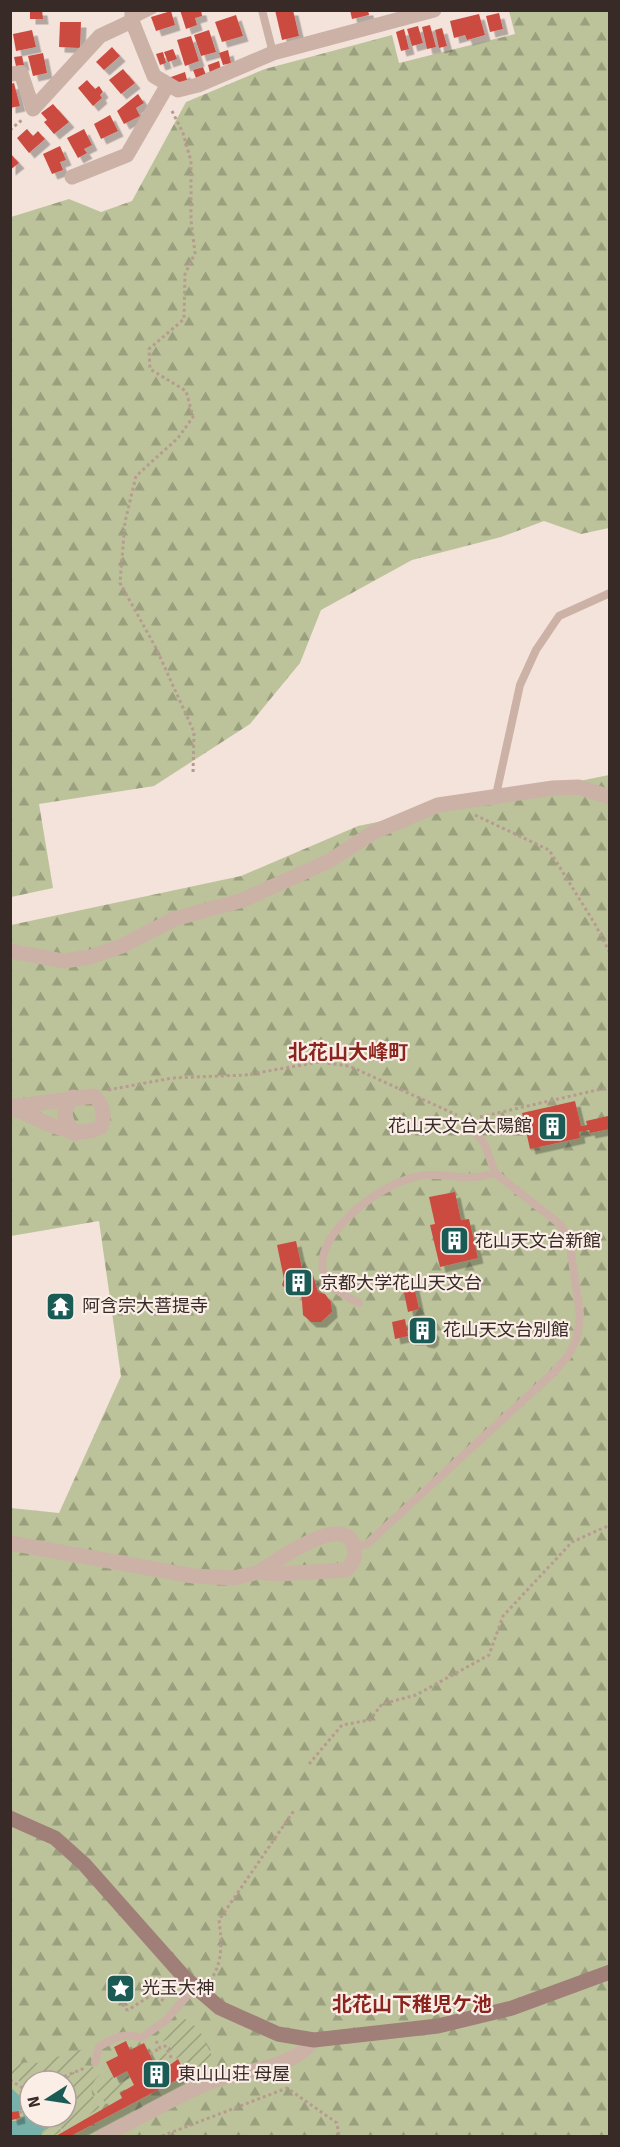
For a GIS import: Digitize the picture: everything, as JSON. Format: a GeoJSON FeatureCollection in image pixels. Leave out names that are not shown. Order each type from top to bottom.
{"type":"FeatureCollection","features":[{"type":"Feature","properties":{"kind":"street"},"geometry":{"type":"LineString","coordinates":[[10,74],[21,73],[33,110],[100,36],[132,16],[154,76],[167,86],[178,90],[198,86],[273,53],[399,15],[434,10]]}},
{"type":"Feature","properties":{"kind":"street"},"geometry":{"type":"LineString","coordinates":[[72,177],[127,155],[167,86]]}},
{"type":"Feature","properties":{"kind":"street"},"geometry":{"type":"LineString","coordinates":[[10,951],[64,961],[90,957],[122,946],[174,920],[243,900],[329,861],[374,832],[438,805],[496,795],[578,787],[609,796]]}},
{"type":"Feature","properties":{"kind":"street"},"geometry":{"type":"LineString","coordinates":[[94,1096],[102,1104],[104,1115],[101,1127],[90,1133],[75,1134],[10,1107],[94,1096]]}},
{"type":"Feature","properties":{"kind":"street"},"geometry":{"type":"LineString","coordinates":[[73,1097],[67,1103],[65,1112],[66,1123],[75,1134]]}},
{"type":"Feature","properties":{"kind":"street"},"geometry":{"type":"LineString","coordinates":[[10,1543],[193,1576],[234,1578],[259,1572],[307,1544],[335,1532],[346,1535],[352,1541],[353,1563],[346,1570],[278,1574],[259,1572]]}},
{"type":"Feature","properties":{"kind":"street"},"geometry":{"type":"LineString","coordinates":[[10,1818],[55,1838],[84,1864],[199,1991],[220,2008],[278,2034],[314,2040],[438,2026],[512,2008],[609,1972]]}},
{"type":"Feature","properties":{"kind":"street"},"geometry":{"type":"LineString","coordinates":[[103,2136],[210,2082],[257,2070],[304,2053],[314,2040]]}},
{"type":"Feature","properties":{"kind":"lane"},"geometry":{"type":"LineString","coordinates":[[132,16],[153,10]]}},
{"type":"Feature","properties":{"kind":"lane"},"geometry":{"type":"LineString","coordinates":[[262,10],[273,53]]}},
{"type":"Feature","properties":{"kind":"lane"},"geometry":{"type":"LineString","coordinates":[[496,795],[520,685],[536,650],[559,616],[609,593]]}},
{"type":"Feature","properties":{"kind":"lane"},"geometry":{"type":"LineString","coordinates":[[354,1548],[367,1545],[553,1373],[568,1356],[577,1338],[580,1314],[569,1240],[561,1224],[495,1173],[485,1145],[466,1120]]}},
{"type":"Feature","properties":{"kind":"lane"},"geometry":{"type":"LineString","coordinates":[[359,1303],[337,1292],[325,1279],[322,1262],[327,1244],[341,1224],[375,1194],[399,1183],[425,1175],[474,1179],[495,1173]]}},
{"type":"Feature","properties":{"kind":"lane"},"geometry":{"type":"LineString","coordinates":[[92,2064],[99,2047],[127,2035],[141,2038],[156,2029],[199,1991]]}},
{"type":"Feature","properties":{"kind":"path"},"geometry":{"type":"LineString","coordinates":[[167,86],[172,113],[183,133],[191,161],[191,220],[195,253],[185,274],[184,319],[149,349],[150,369],[186,391],[193,417],[178,438],[136,476],[125,522],[120,583],[156,648],[194,732],[193,775]]}},
{"type":"Feature","properties":{"kind":"path"},"geometry":{"type":"LineString","coordinates":[[450,803],[549,850],[595,924],[609,953]]}},
{"type":"Feature","properties":{"kind":"path"},"geometry":{"type":"LineString","coordinates":[[104,1091],[172,1078],[219,1078],[319,1062],[333,1062],[350,1066],[466,1120],[609,1087]]}},
{"type":"Feature","properties":{"kind":"path"},"geometry":{"type":"LineString","coordinates":[[309,1764],[342,1725],[369,1720],[382,1704],[416,1695],[489,1655],[503,1616],[572,1542],[609,1526]]}},
{"type":"Feature","properties":{"kind":"path"},"geometry":{"type":"LineString","coordinates":[[199,1991],[220,1966],[219,1920],[295,1809]]}},
{"type":"Feature","properties":{"kind":"path"},"geometry":{"type":"LineString","coordinates":[[122,1980],[122,2001],[125,2009],[128,2010],[153,1994],[167,2003]]}},
{"type":"Feature","properties":{"kind":"path"},"geometry":{"type":"LineString","coordinates":[[154,2036],[160,2048]]}},
{"type":"Feature","properties":{"kind":"path"},"geometry":{"type":"LineString","coordinates":[[150,2054],[165,2046],[172,2059]]}},
{"type":"Feature","properties":{"kind":"path"},"geometry":{"type":"LineString","coordinates":[[78,2070],[92,2064]]}},
{"type":"Feature","properties":{"kind":"path"},"geometry":{"type":"LineString","coordinates":[[162,2136],[286,2088],[338,2123],[339,2136]]}},
{"type":"Feature","properties":{"kind":"green space"},"geometry":{"type":"Polygon","coordinates":[[[509,11],[609,11],[609,528],[581,534],[544,521],[501,537],[412,560],[321,610],[300,663],[250,724],[154,786],[39,804],[53,888],[11,897],[11,217],[69,199],[101,212],[132,201],[186,102],[265,69],[392,35],[399,63],[515,34],[509,11]]]}},
{"type":"Feature","properties":{"kind":"green space"},"geometry":{"type":"Polygon","coordinates":[[[609,775],[609,2136],[11,2136],[11,1508],[59,1513],[121,1376],[99,1221],[11,1236],[11,925],[241,876],[358,826],[609,775]]]}},
{"type":"Feature","properties":{"kind":"green space"},"geometry":{"type":"Polygon","coordinates":[[[181,2016],[199,2029],[213,2058],[188,2074],[179,2057],[176,2059],[166,2040],[161,2042],[157,2035],[181,2016]]]}},
{"type":"Feature","properties":{"kind":"green space"},"geometry":{"type":"Polygon","coordinates":[[[90,2047],[79,2060],[67,2069],[18,2069],[18,2080],[11,2075],[11,2062],[37,2063],[90,2047]]]}},
{"type":"Feature","properties":{"kind":"green space"},"geometry":{"type":"Polygon","coordinates":[[[164,2049],[171,2061],[167,2064],[168,2067],[159,2072],[151,2056],[164,2049]]]}},
{"type":"Feature","properties":{"kind":"green space"},"geometry":{"type":"Polygon","coordinates":[[[91,2066],[97,2069],[100,2074],[92,2090],[100,2108],[78,2121],[78,2072],[91,2066]]]}},
{"type":"Feature","properties":{"kind":"green space"},"geometry":{"type":"Polygon","coordinates":[[[108,2071],[114,2079],[127,2072],[134,2085],[119,2092],[121,2097],[106,2104],[94,2088],[99,2077],[108,2071]]]}},
{"type":"Feature","properties":{"kind":"green space"},"geometry":{"type":"Polygon","coordinates":[[[46,2129],[62,2131],[53,2136],[40,2136],[46,2129]]]}},
{"type":"Feature","properties":{"kind":"water"},"geometry":{"type":"Polygon","coordinates":[[[10,2087],[18,2094],[18,2111],[11,2112],[10,2087]]]}},
{"type":"Feature","properties":{"kind":"water"},"geometry":{"type":"Polygon","coordinates":[[[11,2121],[17,2121],[18,2129],[45,2129],[39,2136],[11,2136],[11,2121]]]}},
{"type":"Feature","properties":{"kind":"building"},"geometry":{"type":"Polygon","coordinates":[[[30,10],[42,10],[43,19],[30,19],[30,10]]]}},
{"type":"Feature","properties":{"kind":"building"},"geometry":{"type":"Polygon","coordinates":[[[180,10],[201,10],[202,16],[195,18],[197,25],[186,29],[180,10]]]}},
{"type":"Feature","properties":{"kind":"building"},"geometry":{"type":"Polygon","coordinates":[[[275,10],[293,10],[299,36],[282,40],[275,10]]]}},
{"type":"Feature","properties":{"kind":"building"},"geometry":{"type":"Polygon","coordinates":[[[350,10],[368,10],[369,15],[352,19],[350,10]]]}},
{"type":"Feature","properties":{"kind":"building"},"geometry":{"type":"Polygon","coordinates":[[[171,11],[175,25],[156,31],[151,17],[171,11]]]}},
{"type":"Feature","properties":{"kind":"building"},"geometry":{"type":"Polygon","coordinates":[[[499,13],[503,29],[490,32],[486,16],[499,13]]]}},
{"type":"Feature","properties":{"kind":"building"},"geometry":{"type":"Polygon","coordinates":[[[479,14],[485,35],[467,40],[465,35],[454,38],[450,21],[479,14]]]}},
{"type":"Feature","properties":{"kind":"building"},"geometry":{"type":"Polygon","coordinates":[[[236,15],[243,36],[222,42],[215,22],[236,15]]]}},
{"type":"Feature","properties":{"kind":"building"},"geometry":{"type":"Polygon","coordinates":[[[60,22],[81,22],[80,48],[59,47],[60,22]]]}},
{"type":"Feature","properties":{"kind":"building"},"geometry":{"type":"Polygon","coordinates":[[[430,25],[436,47],[427,49],[422,27],[430,25]]]}},
{"type":"Feature","properties":{"kind":"building"},"geometry":{"type":"Polygon","coordinates":[[[418,26],[423,43],[412,46],[407,29],[418,26]]]}},
{"type":"Feature","properties":{"kind":"building"},"geometry":{"type":"Polygon","coordinates":[[[442,28],[447,46],[439,48],[435,30],[442,28]]]}},
{"type":"Feature","properties":{"kind":"building"},"geometry":{"type":"Polygon","coordinates":[[[404,29],[409,49],[401,51],[396,32],[404,29]]]}},
{"type":"Feature","properties":{"kind":"building"},"geometry":{"type":"Polygon","coordinates":[[[32,30],[36,47],[16,51],[13,34],[32,30]]]}},
{"type":"Feature","properties":{"kind":"building"},"geometry":{"type":"Polygon","coordinates":[[[209,30],[216,52],[201,56],[194,35],[209,30]]]}},
{"type":"Feature","properties":{"kind":"building"},"geometry":{"type":"Polygon","coordinates":[[[191,36],[199,61],[185,66],[177,40],[191,36]]]}},
{"type":"Feature","properties":{"kind":"building"},"geometry":{"type":"Polygon","coordinates":[[[112,47],[120,56],[104,70],[96,62],[112,47]]]}},
{"type":"Feature","properties":{"kind":"building"},"geometry":{"type":"Polygon","coordinates":[[[173,49],[177,59],[168,62],[164,52],[173,49]]]}},
{"type":"Feature","properties":{"kind":"building"},"geometry":{"type":"Polygon","coordinates":[[[228,50],[231,63],[223,65],[219,53],[228,50]]]}},
{"type":"Feature","properties":{"kind":"building"},"geometry":{"type":"Polygon","coordinates":[[[163,52],[166,63],[160,65],[156,54],[163,52]]]}},
{"type":"Feature","properties":{"kind":"building"},"geometry":{"type":"Polygon","coordinates":[[[43,53],[47,73],[33,76],[28,56],[43,53]]]}},
{"type":"Feature","properties":{"kind":"building"},"geometry":{"type":"Polygon","coordinates":[[[22,56],[24,65],[16,66],[14,57],[22,56]]]}},
{"type":"Feature","properties":{"kind":"building"},"geometry":{"type":"Polygon","coordinates":[[[219,61],[221,70],[210,73],[208,65],[219,61]]]}},
{"type":"Feature","properties":{"kind":"building"},"geometry":{"type":"Polygon","coordinates":[[[203,67],[206,75],[196,78],[193,70],[203,67]]]}},
{"type":"Feature","properties":{"kind":"building"},"geometry":{"type":"Polygon","coordinates":[[[123,69],[135,83],[121,94],[109,80],[123,69]]]}},
{"type":"Feature","properties":{"kind":"building"},"geometry":{"type":"Polygon","coordinates":[[[185,72],[187,80],[173,85],[171,77],[185,72]]]}},
{"type":"Feature","properties":{"kind":"building"},"geometry":{"type":"Polygon","coordinates":[[[87,80],[95,89],[99,86],[103,92],[100,95],[102,98],[93,106],[78,88],[87,80]]]}},
{"type":"Feature","properties":{"kind":"building"},"geometry":{"type":"Polygon","coordinates":[[[14,83],[20,106],[10,108],[10,84],[14,83]]]}},
{"type":"Feature","properties":{"kind":"building"},"geometry":{"type":"Polygon","coordinates":[[[138,94],[144,103],[136,108],[140,116],[124,124],[117,111],[138,94]]]}},
{"type":"Feature","properties":{"kind":"building"},"geometry":{"type":"Polygon","coordinates":[[[53,104],[69,122],[54,134],[44,122],[47,120],[41,113],[53,104]]]}},
{"type":"Feature","properties":{"kind":"building"},"geometry":{"type":"Polygon","coordinates":[[[110,115],[118,131],[101,139],[94,124],[110,115]]]}},
{"type":"Feature","properties":{"kind":"building"},"geometry":{"type":"Polygon","coordinates":[[[27,129],[33,136],[38,131],[45,139],[29,153],[17,138],[27,129]]]}},
{"type":"Feature","properties":{"kind":"building"},"geometry":{"type":"Polygon","coordinates":[[[84,129],[92,145],[84,149],[87,153],[78,158],[67,138],[84,129]]]}},
{"type":"Feature","properties":{"kind":"building"},"geometry":{"type":"Polygon","coordinates":[[[60,146],[66,160],[60,162],[63,170],[52,174],[43,154],[60,146]]]}},
{"type":"Feature","properties":{"kind":"building"},"geometry":{"type":"Polygon","coordinates":[[[10,153],[19,163],[10,170],[10,153]]]}},
{"type":"Feature","properties":{"kind":"building","name":"花山天文台太陽館"},"geometry":{"type":"Polygon","coordinates":[[[575,1101],[581,1126],[587,1125],[586,1121],[608,1116],[610,1129],[590,1133],[589,1130],[579,1132],[580,1138],[530,1149],[522,1113],[575,1101]]]}},
{"type":"Feature","properties":{"kind":"building","name":"花山天文台新館"},"geometry":{"type":"Polygon","coordinates":[[[455,1192],[461,1220],[469,1219],[478,1258],[440,1267],[430,1225],[435,1224],[429,1197],[455,1192]]]}},
{"type":"Feature","properties":{"kind":"building","name":"京都大学花山天文台"},"geometry":{"type":"Polygon","coordinates":[[[296,1241],[303,1273],[313,1275],[318,1292],[325,1294],[331,1302],[332,1312],[321,1322],[311,1322],[303,1315],[301,1287],[287,1290],[282,1285],[284,1279],[277,1245],[296,1241]]]}},
{"type":"Feature","properties":{"kind":"building"},"geometry":{"type":"Polygon","coordinates":[[[413,1281],[419,1309],[408,1312],[402,1283],[413,1281]]]}},
{"type":"Feature","properties":{"kind":"building","name":"花山天文台別館"},"geometry":{"type":"Polygon","coordinates":[[[422,1317],[424,1327],[434,1332],[433,1340],[429,1343],[423,1342],[418,1337],[412,1338],[409,1320],[422,1317]]]}},
{"type":"Feature","properties":{"kind":"building"},"geometry":{"type":"Polygon","coordinates":[[[405,1319],[408,1336],[395,1339],[392,1322],[405,1319]]]}},
{"type":"Feature","properties":{"kind":"building","name":"東山山荘 母屋"},"geometry":{"type":"Polygon","coordinates":[[[126,2041],[130,2050],[144,2043],[159,2073],[178,2059],[186,2075],[71,2136],[56,2136],[68,2129],[78,2129],[78,2123],[122,2098],[120,2093],[134,2085],[127,2071],[114,2078],[106,2062],[118,2056],[114,2047],[126,2041]]]}},
{"type":"Feature","properties":{"kind":"building"},"geometry":{"type":"Polygon","coordinates":[[[18,2111],[18,2118],[12,2120],[10,2112],[18,2111]]]}},
{"type":"Feature","properties":{"kind":"place","name":"花山天文台太陽館"},"geometry":{"type":"Point","coordinates":[553,1126]}},
{"type":"Feature","properties":{"kind":"place","name":"花山天文台新館"},"geometry":{"type":"Point","coordinates":[454,1241]}},
{"type":"Feature","properties":{"kind":"place","name":"京都大学花山天文台"},"geometry":{"type":"Point","coordinates":[299,1283]}},
{"type":"Feature","properties":{"kind":"place","name":"阿含宗大菩提寺"},"geometry":{"type":"Point","coordinates":[61,1306]}},
{"type":"Feature","properties":{"kind":"place","name":"花山天文台別館"},"geometry":{"type":"Point","coordinates":[422,1330]}},
{"type":"Feature","properties":{"kind":"place","name":"光玉大神"},"geometry":{"type":"Point","coordinates":[121,1988]}},
{"type":"Feature","properties":{"kind":"place","name":"東山山荘 母屋"},"geometry":{"type":"Point","coordinates":[157,2074]}},
{"type":"Feature","properties":{"kind":"district","name":"北花山大峰町"},"geometry":{"type":"Point","coordinates":[348,1052]}},
{"type":"Feature","properties":{"kind":"district","name":"北花山下稚児ケ池"},"geometry":{"type":"Point","coordinates":[412,2004]}}]}
